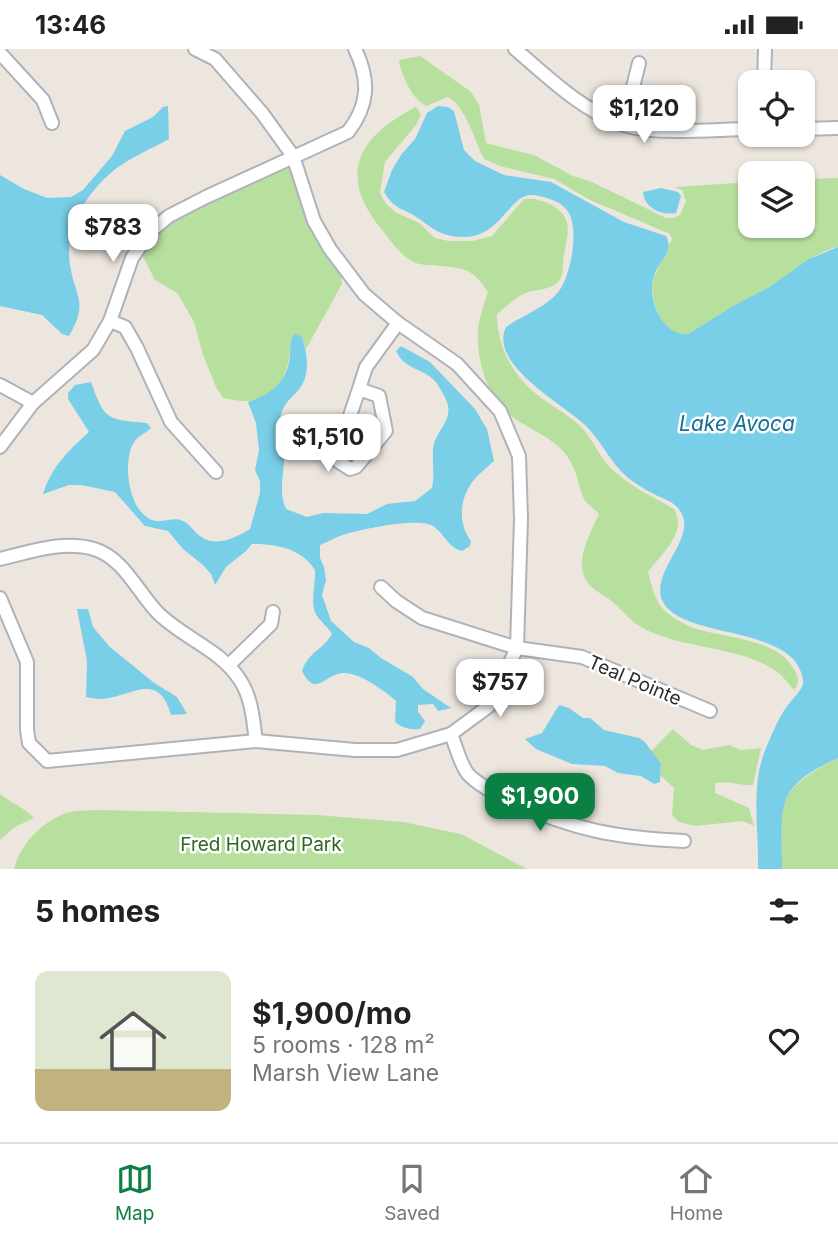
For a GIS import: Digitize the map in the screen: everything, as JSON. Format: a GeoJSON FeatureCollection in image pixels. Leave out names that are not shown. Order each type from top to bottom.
{"type":"FeatureCollection","features":[{"type":"Feature","properties":{"kind":"street"},"geometry":{"type":"LineString","coordinates":[[0,598],[27,662],[29,743],[47,761],[256,741],[355,750],[397,750],[451,734],[489,706],[517,648],[521,519],[519,456],[500,411],[457,364],[398,323],[364,293],[330,249],[314,221],[293,156],[262,113],[215,59],[195,49]]}},
{"type":"Feature","properties":{"kind":"street"},"geometry":{"type":"LineString","coordinates":[[0,447],[33,403],[93,350],[110,321],[132,258],[151,231],[169,216],[348,132],[359,118],[365,103],[364,71],[355,49]]}},
{"type":"Feature","properties":{"kind":"street"},"geometry":{"type":"LineString","coordinates":[[515,49],[587,108],[621,124],[655,130],[738,129]]}},
{"type":"Feature","properties":{"kind":"street"},"geometry":{"type":"LineString","coordinates":[[764,70],[765,49]]}},
{"type":"Feature","properties":{"kind":"street"},"geometry":{"type":"LineString","coordinates":[[0,53],[43,100],[52,123]]}},
{"type":"Feature","properties":{"kind":"street"},"geometry":{"type":"LineString","coordinates":[[621,124],[639,63]]}},
{"type":"Feature","properties":{"kind":"street"},"geometry":{"type":"LineString","coordinates":[[815,129],[838,128]]}},
{"type":"Feature","properties":{"kind":"street"},"geometry":{"type":"LineString","coordinates":[[110,321],[125,327],[171,422],[216,472]]}},
{"type":"Feature","properties":{"kind":"street"},"geometry":{"type":"LineString","coordinates":[[359,389],[379,396],[386,431],[356,467],[350,468],[339,462],[337,454],[366,367],[398,323]]}},
{"type":"Feature","properties":{"kind":"street"},"geometry":{"type":"LineString","coordinates":[[0,385],[33,403]]}},
{"type":"Feature","properties":{"kind":"street"},"geometry":{"type":"LineString","coordinates":[[0,559],[46,548],[71,547],[95,550],[118,565],[175,628],[229,665],[249,698],[256,741]]}},
{"type":"Feature","properties":{"kind":"street","name":"Teal Pointe"},"geometry":{"type":"LineString","coordinates":[[381,587],[396,601],[422,618],[517,648],[582,657],[710,711]]}},
{"type":"Feature","properties":{"kind":"street"},"geometry":{"type":"LineString","coordinates":[[229,665],[271,624],[273,612]]}},
{"type":"Feature","properties":{"kind":"street"},"geometry":{"type":"LineString","coordinates":[[451,734],[468,773],[495,793],[552,820],[623,837],[684,841]]}},
{"type":"Feature","properties":{"kind":"green space"},"geometry":{"type":"Polygon","coordinates":[[[420,56],[470,91],[479,104],[486,143],[534,155],[573,176],[592,182],[666,218],[680,215],[686,201],[682,190],[675,187],[738,183],[738,238],[815,238],[815,179],[838,178],[838,247],[810,259],[768,288],[688,334],[679,333],[664,324],[659,316],[652,289],[654,277],[672,239],[670,234],[590,200],[554,179],[500,166],[484,159],[459,107],[447,97],[427,106],[422,103],[408,87],[399,60],[420,56]]]}},
{"type":"Feature","properties":{"kind":"green space"},"geometry":{"type":"Polygon","coordinates":[[[416,107],[421,114],[416,125],[385,162],[380,193],[386,204],[395,212],[419,223],[435,238],[449,241],[472,241],[492,236],[524,199],[547,203],[563,214],[568,232],[560,279],[550,287],[523,294],[497,314],[504,351],[524,383],[583,429],[614,471],[674,509],[678,526],[675,535],[648,572],[654,593],[665,611],[694,628],[755,642],[779,653],[796,674],[798,681],[794,690],[778,672],[757,661],[742,655],[674,640],[643,628],[586,580],[583,555],[599,514],[584,499],[567,455],[508,413],[488,385],[481,363],[478,328],[488,292],[476,277],[465,270],[419,264],[407,258],[382,230],[360,192],[357,175],[360,159],[367,145],[379,131],[416,107]]]}},
{"type":"Feature","properties":{"kind":"green space"},"geometry":{"type":"Polygon","coordinates":[[[290,163],[340,271],[342,284],[306,349],[302,337],[290,340],[286,371],[275,389],[257,400],[223,398],[203,355],[194,322],[177,293],[155,280],[141,253],[155,234],[172,220],[290,163]]]}},
{"type":"Feature","properties":{"kind":"green space"},"geometry":{"type":"Polygon","coordinates":[[[673,729],[691,745],[703,750],[729,745],[741,750],[761,748],[753,785],[715,783],[715,793],[749,808],[754,826],[743,821],[695,826],[679,822],[672,815],[674,788],[661,776],[661,764],[651,751],[673,729]]]}},
{"type":"Feature","properties":{"kind":"green space"},"geometry":{"type":"Polygon","coordinates":[[[838,758],[838,869],[782,869],[782,828],[786,801],[802,780],[838,758]]]}},
{"type":"Feature","properties":{"kind":"green space"},"geometry":{"type":"Polygon","coordinates":[[[0,794],[34,818],[15,827],[0,840],[0,794]]]}},
{"type":"Feature","properties":{"kind":"green space","name":"Fred Howard Park"},"geometry":{"type":"Polygon","coordinates":[[[97,810],[317,815],[403,822],[461,834],[527,869],[14,869],[27,842],[50,821],[69,812],[97,810]]]}},
{"type":"Feature","properties":{"kind":"water"},"geometry":{"type":"Polygon","coordinates":[[[168,106],[169,139],[113,171],[94,190],[79,213],[70,238],[69,251],[79,307],[69,336],[62,334],[42,315],[0,306],[0,175],[47,198],[71,197],[83,190],[112,156],[125,131],[168,106]]]}},
{"type":"Feature","properties":{"kind":"water","name":"Lake Avoca"},"geometry":{"type":"Polygon","coordinates":[[[438,106],[454,111],[464,150],[475,161],[504,175],[551,182],[624,222],[666,236],[667,252],[654,276],[652,295],[658,314],[671,329],[679,333],[688,334],[768,288],[809,259],[838,247],[838,758],[802,779],[792,789],[783,814],[782,869],[758,869],[758,777],[775,727],[803,684],[799,668],[781,649],[703,626],[671,611],[662,600],[660,588],[684,529],[683,517],[677,507],[627,477],[584,424],[530,382],[508,355],[503,341],[506,327],[554,297],[567,274],[574,238],[573,226],[566,209],[546,198],[525,196],[488,230],[477,235],[457,237],[441,233],[396,206],[384,192],[392,170],[415,139],[427,113],[438,106]]]}},
{"type":"Feature","properties":{"kind":"water"},"geometry":{"type":"Polygon","coordinates":[[[661,188],[678,192],[681,196],[676,213],[655,210],[644,198],[643,192],[661,188]]]}},
{"type":"Feature","properties":{"kind":"water"},"geometry":{"type":"Polygon","coordinates":[[[295,334],[302,337],[307,368],[305,380],[286,404],[281,416],[284,449],[282,494],[286,509],[307,517],[323,513],[367,514],[387,504],[415,501],[432,488],[433,450],[447,417],[447,403],[434,380],[404,362],[396,351],[401,346],[430,362],[475,409],[487,429],[494,461],[473,481],[463,503],[462,519],[471,541],[470,546],[462,551],[457,549],[433,526],[416,523],[364,529],[320,545],[320,558],[326,580],[322,595],[331,621],[354,642],[369,648],[413,677],[423,689],[451,708],[438,711],[433,704],[418,705],[418,712],[425,721],[420,729],[407,728],[395,722],[396,701],[364,679],[343,673],[316,684],[307,679],[302,671],[305,664],[332,634],[315,611],[315,570],[295,552],[279,546],[252,544],[226,567],[215,585],[211,574],[183,549],[168,531],[145,526],[115,492],[69,485],[43,494],[61,460],[89,432],[68,399],[68,393],[75,385],[91,382],[100,405],[110,416],[124,421],[147,423],[151,428],[134,442],[128,461],[133,496],[144,515],[156,521],[183,521],[200,536],[212,541],[232,538],[250,529],[260,493],[260,481],[255,470],[259,450],[256,423],[248,402],[271,391],[282,380],[289,364],[291,341],[295,334]]]}},
{"type":"Feature","properties":{"kind":"water"},"geometry":{"type":"Polygon","coordinates":[[[77,609],[88,609],[93,627],[110,647],[153,682],[177,697],[187,714],[171,715],[160,693],[152,690],[144,689],[103,699],[86,697],[87,661],[77,609]]]}},
{"type":"Feature","properties":{"kind":"water"},"geometry":{"type":"Polygon","coordinates":[[[559,705],[569,708],[583,718],[590,718],[604,730],[639,738],[645,742],[661,764],[660,782],[654,784],[641,776],[618,773],[605,766],[572,764],[536,749],[525,739],[542,733],[559,705]]]}}]}
